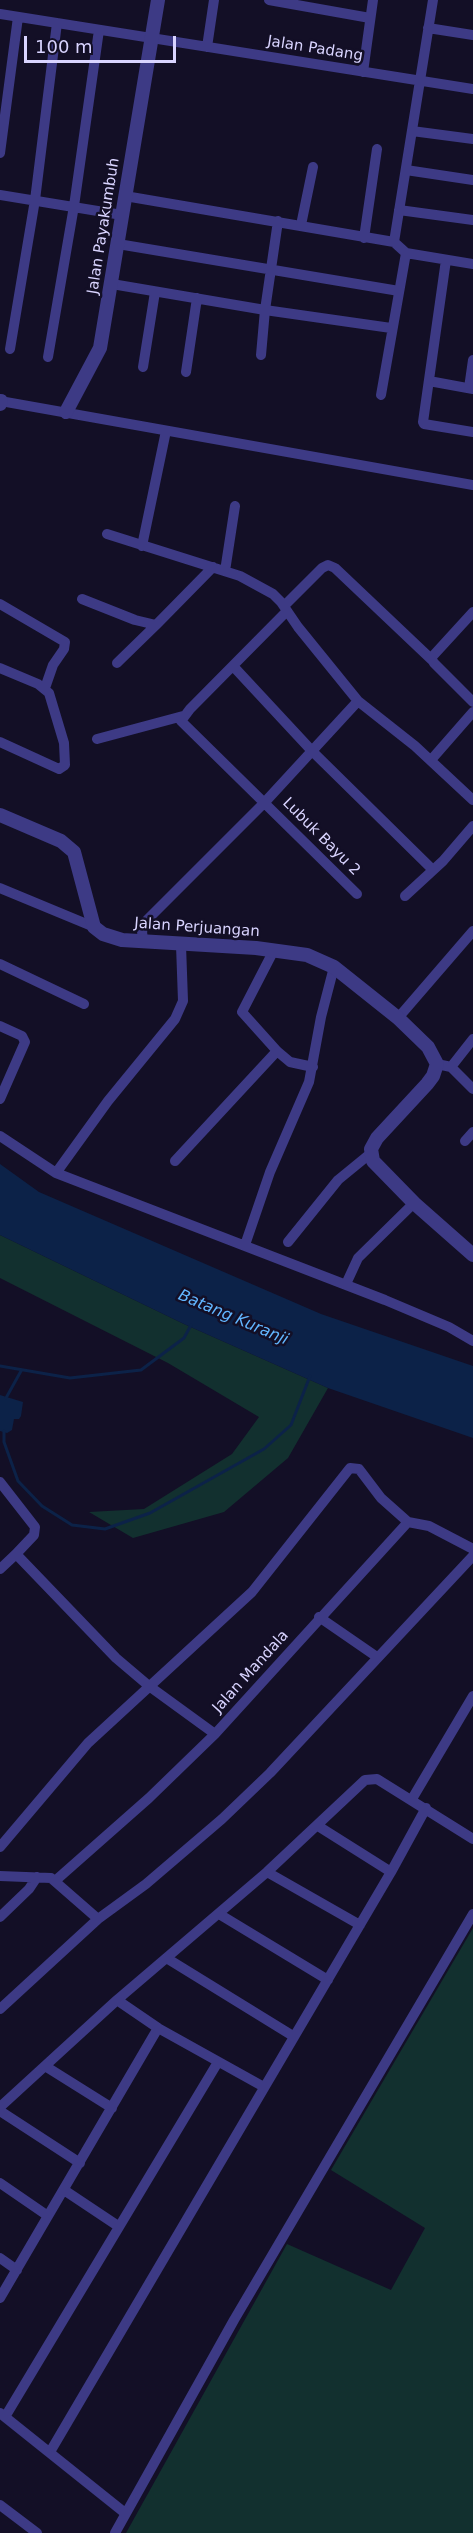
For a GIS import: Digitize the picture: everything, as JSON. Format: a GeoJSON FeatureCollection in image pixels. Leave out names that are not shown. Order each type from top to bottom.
{"type":"FeatureCollection","features":[{"type":"Feature","properties":{"kind":"street","name":"Jalan Payakumbuh"},"geometry":{"type":"LineString","coordinates":[[66,412],[98,355],[112,284],[158,0]]}},
{"type":"Feature","properties":{"kind":"street"},"geometry":{"type":"LineString","coordinates":[[207,47],[214,0]]}},
{"type":"Feature","properties":{"kind":"street"},"geometry":{"type":"LineString","coordinates":[[269,0],[370,18]]}},
{"type":"Feature","properties":{"kind":"street"},"geometry":{"type":"LineString","coordinates":[[363,72],[373,0]]}},
{"type":"Feature","properties":{"kind":"street"},"geometry":{"type":"LineString","coordinates":[[394,242],[433,0]]}},
{"type":"Feature","properties":{"kind":"street","name":"Jalan Padang"},"geometry":{"type":"LineString","coordinates":[[0,14],[473,89]]}},
{"type":"Feature","properties":{"kind":"street"},"geometry":{"type":"LineString","coordinates":[[0,153],[18,17]]}},
{"type":"Feature","properties":{"kind":"street"},"geometry":{"type":"LineString","coordinates":[[10,349],[35,200],[57,23]]}},
{"type":"Feature","properties":{"kind":"street"},"geometry":{"type":"LineString","coordinates":[[428,28],[473,35]]}},
{"type":"Feature","properties":{"kind":"street"},"geometry":{"type":"LineString","coordinates":[[48,357],[74,207],[99,30]]}},
{"type":"Feature","properties":{"kind":"street"},"geometry":{"type":"LineString","coordinates":[[412,131],[473,139]]}},
{"type":"Feature","properties":{"kind":"street"},"geometry":{"type":"LineString","coordinates":[[364,238],[378,149]]}},
{"type":"Feature","properties":{"kind":"street"},"geometry":{"type":"LineString","coordinates":[[301,225],[313,167]]}},
{"type":"Feature","properties":{"kind":"street"},"geometry":{"type":"LineString","coordinates":[[406,170],[473,180]]}},
{"type":"Feature","properties":{"kind":"street"},"geometry":{"type":"LineString","coordinates":[[0,195],[122,215]]}},
{"type":"Feature","properties":{"kind":"street"},"geometry":{"type":"LineString","coordinates":[[125,196],[394,242],[406,253],[473,264]]}},
{"type":"Feature","properties":{"kind":"street"},"geometry":{"type":"LineString","coordinates":[[399,210],[473,220]]}},
{"type":"Feature","properties":{"kind":"street"},"geometry":{"type":"LineString","coordinates":[[261,355],[265,309],[278,221]]}},
{"type":"Feature","properties":{"kind":"street"},"geometry":{"type":"LineString","coordinates":[[118,244],[399,291]]}},
{"type":"Feature","properties":{"kind":"street"},"geometry":{"type":"LineString","coordinates":[[381,395],[406,253]]}},
{"type":"Feature","properties":{"kind":"street"},"geometry":{"type":"LineString","coordinates":[[447,260],[423,423],[473,432]]}},
{"type":"Feature","properties":{"kind":"street"},"geometry":{"type":"LineString","coordinates":[[112,284],[391,328]]}},
{"type":"Feature","properties":{"kind":"street"},"geometry":{"type":"LineString","coordinates":[[143,367],[155,292]]}},
{"type":"Feature","properties":{"kind":"street"},"geometry":{"type":"LineString","coordinates":[[186,372],[197,298]]}},
{"type":"Feature","properties":{"kind":"street"},"geometry":{"type":"LineString","coordinates":[[429,381],[471,388],[473,360]]}},
{"type":"Feature","properties":{"kind":"street"},"geometry":{"type":"LineString","coordinates":[[0,402],[473,484]]}},
{"type":"Feature","properties":{"kind":"street"},"geometry":{"type":"LineString","coordinates":[[142,546],[166,431]]}},
{"type":"Feature","properties":{"kind":"street"},"geometry":{"type":"LineString","coordinates":[[225,571],[235,506]]}},
{"type":"Feature","properties":{"kind":"street"},"geometry":{"type":"LineString","coordinates":[[106,534],[248,579],[273,594],[358,702],[431,760],[473,800]]}},
{"type":"Feature","properties":{"kind":"street"},"geometry":{"type":"LineString","coordinates":[[97,739],[183,716],[233,666],[322,568],[328,565],[335,568],[473,702]]}},
{"type":"Feature","properties":{"kind":"street"},"geometry":{"type":"LineString","coordinates":[[117,663],[213,567]]}},
{"type":"Feature","properties":{"kind":"street"},"geometry":{"type":"LineString","coordinates":[[82,598],[135,620],[156,625]]}},
{"type":"Feature","properties":{"kind":"street"},"geometry":{"type":"LineString","coordinates":[[0,604],[64,642],[64,649],[53,665],[45,688]]}},
{"type":"Feature","properties":{"kind":"street"},"geometry":{"type":"LineString","coordinates":[[432,660],[433,655],[473,612]]}},
{"type":"Feature","properties":{"kind":"street"},"geometry":{"type":"LineString","coordinates":[[233,666],[312,751],[433,870]]}},
{"type":"Feature","properties":{"kind":"street"},"geometry":{"type":"LineString","coordinates":[[0,668],[45,688],[52,699],[64,743],[66,761],[64,767],[59,769],[0,742]]}},
{"type":"Feature","properties":{"kind":"street"},"geometry":{"type":"LineString","coordinates":[[143,941],[142,931],[147,920],[265,802],[358,702]]}},
{"type":"Feature","properties":{"kind":"street"},"geometry":{"type":"LineString","coordinates":[[431,760],[473,712]]}},
{"type":"Feature","properties":{"kind":"street","name":"Lubuk Bayu 2"},"geometry":{"type":"LineString","coordinates":[[183,716],[181,721],[184,726],[265,802],[357,894]]}},
{"type":"Feature","properties":{"kind":"street"},"geometry":{"type":"LineString","coordinates":[[0,815],[61,841],[74,852],[94,927]]}},
{"type":"Feature","properties":{"kind":"street"},"geometry":{"type":"LineString","coordinates":[[405,896],[433,870],[473,826]]}},
{"type":"Feature","properties":{"kind":"street"},"geometry":{"type":"LineString","coordinates":[[0,888],[94,927]]}},
{"type":"Feature","properties":{"kind":"street","name":"Jalan Perjuangan"},"geometry":{"type":"LineString","coordinates":[[94,927],[111,937],[181,945],[220,945],[307,955],[334,967],[398,1018],[444,1065]]}},
{"type":"Feature","properties":{"kind":"street"},"geometry":{"type":"LineString","coordinates":[[398,1018],[473,931]]}},
{"type":"Feature","properties":{"kind":"street"},"geometry":{"type":"LineString","coordinates":[[56,1173],[108,1101],[176,1018],[183,1002],[181,945]]}},
{"type":"Feature","properties":{"kind":"street"},"geometry":{"type":"LineString","coordinates":[[274,950],[242,1012],[277,1051],[296,1065],[313,1067]]}},
{"type":"Feature","properties":{"kind":"street"},"geometry":{"type":"LineString","coordinates":[[0,964],[84,1004]]}},
{"type":"Feature","properties":{"kind":"street"},"geometry":{"type":"LineString","coordinates":[[245,1245],[270,1172],[306,1092],[334,967]]}},
{"type":"Feature","properties":{"kind":"street"},"geometry":{"type":"LineString","coordinates":[[0,1026],[22,1035],[25,1042],[0,1100]]}},
{"type":"Feature","properties":{"kind":"street"},"geometry":{"type":"LineString","coordinates":[[288,1242],[338,1180],[357,1162],[371,1153],[377,1138],[433,1076],[473,1039]]}},
{"type":"Feature","properties":{"kind":"street"},"geometry":{"type":"LineString","coordinates":[[175,1161],[277,1051]]}},
{"type":"Feature","properties":{"kind":"street"},"geometry":{"type":"LineString","coordinates":[[444,1065],[473,1089]]}},
{"type":"Feature","properties":{"kind":"street"},"geometry":{"type":"LineString","coordinates":[[0,1136],[56,1173],[416,1312],[473,1341]]}},
{"type":"Feature","properties":{"kind":"street"},"geometry":{"type":"LineString","coordinates":[[371,1153],[375,1165],[473,1255]]}},
{"type":"Feature","properties":{"kind":"street"},"geometry":{"type":"LineString","coordinates":[[345,1284],[358,1258],[414,1203]]}},
{"type":"Feature","properties":{"kind":"street"},"geometry":{"type":"LineString","coordinates":[[0,1847],[88,1743],[252,1592],[350,1468],[359,1468],[381,1498],[408,1522],[429,1526],[473,1549]]}},
{"type":"Feature","properties":{"kind":"street"},"geometry":{"type":"LineString","coordinates":[[0,1569],[34,1535],[35,1527],[1,1488]]}},
{"type":"Feature","properties":{"kind":"street","name":"Jalan Mandala"},"geometry":{"type":"LineString","coordinates":[[55,1881],[170,1779],[215,1734],[319,1617],[408,1522]]}},
{"type":"Feature","properties":{"kind":"street"},"geometry":{"type":"LineString","coordinates":[[16,1554],[116,1659],[215,1734]]}},
{"type":"Feature","properties":{"kind":"street"},"geometry":{"type":"LineString","coordinates":[[0,2009],[98,1919],[146,1884],[222,1819],[270,1773],[473,1556]]}},
{"type":"Feature","properties":{"kind":"street"},"geometry":{"type":"LineString","coordinates":[[319,1617],[377,1657]]}},
{"type":"Feature","properties":{"kind":"street"},"geometry":{"type":"LineString","coordinates":[[412,1799],[473,1696]]}},
{"type":"Feature","properties":{"kind":"street"},"geometry":{"type":"LineString","coordinates":[[80,2163],[0,2109],[117,2000],[168,1959],[267,1872],[365,1780],[377,1779],[473,1839]]}},
{"type":"Feature","properties":{"kind":"street"},"geometry":{"type":"LineString","coordinates":[[50,2452],[328,1980],[426,1808]]}},
{"type":"Feature","properties":{"kind":"street"},"geometry":{"type":"LineString","coordinates":[[318,1826],[391,1872]]}},
{"type":"Feature","properties":{"kind":"street"},"geometry":{"type":"LineString","coordinates":[[267,1872],[360,1925]]}},
{"type":"Feature","properties":{"kind":"street"},"geometry":{"type":"LineString","coordinates":[[0,1876],[51,1878],[98,1919]]}},
{"type":"Feature","properties":{"kind":"street"},"geometry":{"type":"LineString","coordinates":[[0,1917],[37,1878]]}},
{"type":"Feature","properties":{"kind":"street"},"geometry":{"type":"LineString","coordinates":[[219,1914],[328,1980]]}},
{"type":"Feature","properties":{"kind":"street"},"geometry":{"type":"LineString","coordinates":[[115,2533],[234,2320],[473,1914]]}},
{"type":"Feature","properties":{"kind":"street"},"geometry":{"type":"LineString","coordinates":[[168,1959],[293,2036]]}},
{"type":"Feature","properties":{"kind":"street"},"geometry":{"type":"LineString","coordinates":[[117,2000],[158,2028],[264,2087]]}},
{"type":"Feature","properties":{"kind":"street"},"geometry":{"type":"LineString","coordinates":[[0,2298],[158,2028]]}},
{"type":"Feature","properties":{"kind":"street"},"geometry":{"type":"LineString","coordinates":[[126,2513],[2,2414],[218,2062]]}},
{"type":"Feature","properties":{"kind":"street"},"geometry":{"type":"LineString","coordinates":[[45,2066],[112,2108]]}},
{"type":"Feature","properties":{"kind":"street"},"geometry":{"type":"LineString","coordinates":[[0,2183],[48,2216]]}},
{"type":"Feature","properties":{"kind":"street"},"geometry":{"type":"LineString","coordinates":[[64,2190],[118,2226]]}},
{"type":"Feature","properties":{"kind":"street"},"geometry":{"type":"LineString","coordinates":[[0,2258],[16,2270]]}},
{"type":"Feature","properties":{"kind":"street"},"geometry":{"type":"LineString","coordinates":[[0,2505],[37,2533]]}},
{"type":"Feature","properties":{"kind":"green space"},"geometry":{"type":"Polygon","coordinates":[[[0,1235],[184,1324],[328,1388],[288,1458],[224,1512],[133,1538],[89,1512],[144,1509],[232,1454],[259,1417],[168,1363],[0,1278],[0,1235]]]}},
{"type":"Feature","properties":{"kind":"green space"},"geometry":{"type":"Polygon","coordinates":[[[473,1928],[473,2533],[126,2533],[287,2244],[391,2290],[425,2228],[331,2170],[473,1928]]]}},
{"type":"Feature","properties":{"kind":"water","name":"Batang Kuranji"},"geometry":{"type":"Polygon","coordinates":[[[0,1164],[39,1192],[321,1314],[473,1366],[473,1438],[328,1388],[184,1324],[0,1235],[0,1164]]]}},
{"type":"Feature","properties":{"kind":"water"},"geometry":{"type":"Polygon","coordinates":[[[0,1395],[23,1402],[21,1416],[19,1419],[14,1419],[12,1430],[7,1433],[0,1431],[0,1395]]]}},
{"type":"Feature","properties":{"kind":"waterway"},"geometry":{"type":"LineString","coordinates":[[0,1366],[70,1378],[141,1370],[184,1338],[191,1325]]}},
{"type":"Feature","properties":{"kind":"waterway"},"geometry":{"type":"LineString","coordinates":[[6,1398],[21,1371]]}},
{"type":"Feature","properties":{"kind":"waterway"},"geometry":{"type":"LineString","coordinates":[[4,1431],[4,1442],[18,1481],[42,1506],[72,1525],[105,1529],[150,1513],[264,1449],[291,1425],[310,1376]]}}]}
